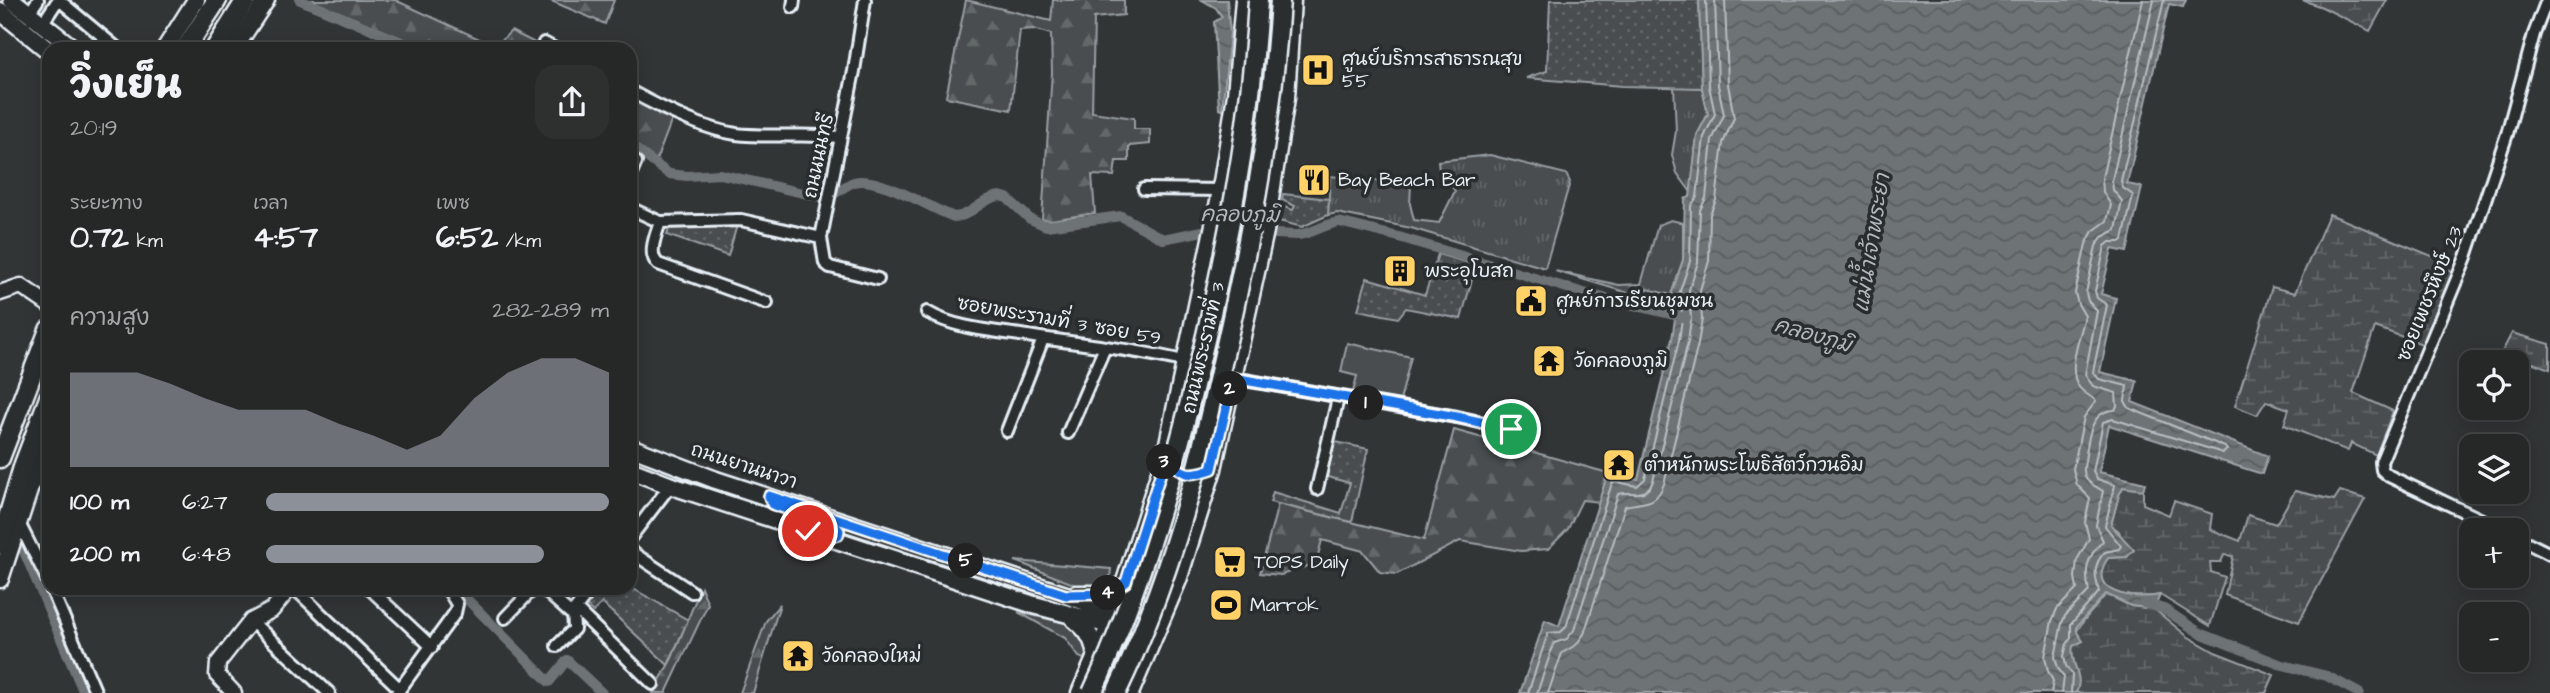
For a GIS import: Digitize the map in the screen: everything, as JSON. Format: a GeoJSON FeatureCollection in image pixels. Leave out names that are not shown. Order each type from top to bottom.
{"type":"FeatureCollection","features":[{"type":"Feature","properties":{"kind":"main road"},"geometry":{"type":"LineString","coordinates":[[12,0],[37,12],[67,42]]}},
{"type":"Feature","properties":{"kind":"main road"},"geometry":{"type":"LineString","coordinates":[[175,42],[196,0]]}},
{"type":"Feature","properties":{"kind":"main road"},"geometry":{"type":"LineString","coordinates":[[177,42],[217,0]]}},
{"type":"Feature","properties":{"kind":"main road"},"geometry":{"type":"LineString","coordinates":[[219,42],[246,0]]}},
{"type":"Feature","properties":{"kind":"main road"},"geometry":{"type":"LineString","coordinates":[[239,42],[266,0]]}},
{"type":"Feature","properties":{"kind":"main road","name":"ถนนพระรามที่ 3"},"geometry":{"type":"LineString","coordinates":[[1081,693],[1096,660],[1119,622],[1126,582],[1167,453],[1222,190],[1237,95],[1245,0]]}},
{"type":"Feature","properties":{"kind":"main road","name":"ถนนพระรามที่ 3"},"geometry":{"type":"LineString","coordinates":[[1092,693],[1152,539],[1201,356],[1224,254],[1240,165],[1258,0]]}},
{"type":"Feature","properties":{"kind":"main road","name":"ถนนพระรามที่ 3"},"geometry":{"type":"LineString","coordinates":[[1116,693],[1170,563],[1212,410],[1248,251],[1259,187],[1280,0]]}},
{"type":"Feature","properties":{"kind":"main road","name":"ถนนพระรามที่ 3"},"geometry":{"type":"LineString","coordinates":[[1129,693],[1147,631],[1190,541],[1212,469],[1262,239],[1285,98],[1291,0]]}},
{"type":"Feature","properties":{"kind":"main road"},"geometry":{"type":"LineString","coordinates":[[0,12],[42,45]]}},
{"type":"Feature","properties":{"kind":"main road"},"geometry":{"type":"LineString","coordinates":[[0,444],[42,336]]}},
{"type":"Feature","properties":{"kind":"main road"},"geometry":{"type":"LineString","coordinates":[[0,458],[42,348]]}},
{"type":"Feature","properties":{"kind":"main road"},"geometry":{"type":"LineString","coordinates":[[0,544],[24,464],[42,416]]}},
{"type":"Feature","properties":{"kind":"main road"},"geometry":{"type":"LineString","coordinates":[[0,579],[42,450]]}},
{"type":"Feature","properties":{"kind":"main road","name":"ถนนยานนาวา"},"geometry":{"type":"LineString","coordinates":[[637,450],[716,480],[1066,595],[1119,622]]}},
{"type":"Feature","properties":{"kind":"main road"},"geometry":{"type":"LineString","coordinates":[[1167,453],[1173,466],[1187,473],[1212,469]]}},
{"type":"Feature","properties":{"kind":"main road","name":"ถนนยานนาวา"},"geometry":{"type":"LineString","coordinates":[[637,473],[670,486],[1068,614],[1119,622],[1147,631]]}},
{"type":"Feature","properties":{"kind":"main road"},"geometry":{"type":"LineString","coordinates":[[769,496],[772,504],[834,525],[839,531],[838,535],[828,537]]}},
{"type":"Feature","properties":{"kind":"main road"},"geometry":{"type":"LineString","coordinates":[[1066,595],[1106,594],[1126,582]]}},
{"type":"Feature","properties":{"kind":"main road"},"geometry":{"type":"LineString","coordinates":[[1068,614],[1091,635],[1096,660]]}},
{"type":"Feature","properties":{"kind":"street"},"geometry":{"type":"LineString","coordinates":[[37,12],[58,0],[109,42]]}},
{"type":"Feature","properties":{"kind":"street","name":"ถนนนนทรี"},"geometry":{"type":"LineString","coordinates":[[821,238],[865,0]]}},
{"type":"Feature","properties":{"kind":"street","name":"ซอยเพชรหึงษ์ 23"},"geometry":{"type":"LineString","coordinates":[[2478,518],[2389,475],[2382,470],[2381,462],[2466,257],[2507,134],[2534,34],[2547,0]]}},
{"type":"Feature","properties":{"kind":"street"},"geometry":{"type":"LineString","coordinates":[[637,94],[706,125],[736,134],[814,134],[840,137]]}},
{"type":"Feature","properties":{"kind":"street"},"geometry":{"type":"LineString","coordinates":[[1144,189],[1222,190]]}},
{"type":"Feature","properties":{"kind":"street"},"geometry":{"type":"LineString","coordinates":[[637,211],[660,222],[741,220],[821,238],[823,258],[830,267],[878,279]]}},
{"type":"Feature","properties":{"kind":"street"},"geometry":{"type":"LineString","coordinates":[[660,222],[652,252],[653,260],[658,264],[767,303]]}},
{"type":"Feature","properties":{"kind":"street"},"geometry":{"type":"LineString","coordinates":[[0,293],[21,286],[42,300]]}},
{"type":"Feature","properties":{"kind":"street","name":"ซอยพระรามที่ 3 ซอย 59"},"geometry":{"type":"LineString","coordinates":[[927,312],[973,327],[1147,352],[1187,362]]}},
{"type":"Feature","properties":{"kind":"street"},"geometry":{"type":"LineString","coordinates":[[1007,431],[1043,339]]}},
{"type":"Feature","properties":{"kind":"street"},"geometry":{"type":"LineString","coordinates":[[1068,433],[1105,347]]}},
{"type":"Feature","properties":{"kind":"street"},"geometry":{"type":"LineString","coordinates":[[1233,378],[1511,429]]}},
{"type":"Feature","properties":{"kind":"street"},"geometry":{"type":"LineString","coordinates":[[1317,489],[1338,398]]}},
{"type":"Feature","properties":{"kind":"street"},"geometry":{"type":"LineString","coordinates":[[637,529],[670,486]]}},
{"type":"Feature","properties":{"kind":"street"},"geometry":{"type":"LineString","coordinates":[[18,520],[42,569]]}},
{"type":"Feature","properties":{"kind":"street"},"geometry":{"type":"LineString","coordinates":[[2529,544],[2550,554]]}},
{"type":"Feature","properties":{"kind":"street"},"geometry":{"type":"LineString","coordinates":[[637,556],[692,592]]}},
{"type":"Feature","properties":{"kind":"street"},"geometry":{"type":"LineString","coordinates":[[54,595],[96,693]]}},
{"type":"Feature","properties":{"kind":"street"},"geometry":{"type":"LineString","coordinates":[[228,691],[216,675],[215,669],[251,621],[276,607],[286,595]]}},
{"type":"Feature","properties":{"kind":"street"},"geometry":{"type":"LineString","coordinates":[[299,595],[398,691],[432,648],[457,609],[452,595]]}},
{"type":"Feature","properties":{"kind":"street"},"geometry":{"type":"LineString","coordinates":[[376,595],[432,648]]}},
{"type":"Feature","properties":{"kind":"street"},"geometry":{"type":"LineString","coordinates":[[505,618],[527,595]]}},
{"type":"Feature","properties":{"kind":"street"},"geometry":{"type":"LineString","coordinates":[[550,595],[567,611],[574,610]]}},
{"type":"Feature","properties":{"kind":"street"},"geometry":{"type":"LineString","coordinates":[[557,646],[574,629],[574,610],[586,595]]}},
{"type":"Feature","properties":{"kind":"street"},"geometry":{"type":"LineString","coordinates":[[574,610],[653,684]]}},
{"type":"Feature","properties":{"kind":"street"},"geometry":{"type":"LineString","coordinates":[[251,621],[329,693]]}},
{"type":"Feature","properties":{"kind":"green space"},"geometry":{"type":"Polygon","coordinates":[[[310,0],[395,0],[486,42],[411,42],[310,0]]]}},
{"type":"Feature","properties":{"kind":"green space"},"geometry":{"type":"Polygon","coordinates":[[[549,0],[614,0],[605,24],[549,0]]]}},
{"type":"Feature","properties":{"kind":"green space"},"geometry":{"type":"Polygon","coordinates":[[[966,0],[1051,21],[1053,0],[1124,0],[1124,15],[1094,18],[1092,112],[1134,118],[1134,129],[1150,129],[1150,144],[1129,146],[1129,161],[1116,161],[1114,176],[1092,175],[1095,213],[1042,219],[1052,72],[1051,34],[1033,29],[1020,30],[1011,110],[946,97],[966,0]]]}},
{"type":"Feature","properties":{"kind":"green space"},"geometry":{"type":"Polygon","coordinates":[[[1550,0],[1699,0],[1702,88],[1622,86],[1526,78],[1547,71],[1550,0]]]}},
{"type":"Feature","properties":{"kind":"green space"},"geometry":{"type":"Polygon","coordinates":[[[2302,0],[2387,0],[2370,31],[2302,0]]]}},
{"type":"Feature","properties":{"kind":"green space"},"geometry":{"type":"Polygon","coordinates":[[[511,31],[533,42],[496,42],[511,31]]]}},
{"type":"Feature","properties":{"kind":"green space"},"geometry":{"type":"Polygon","coordinates":[[[1674,86],[1702,88],[1708,114],[1697,135],[1691,192],[1677,173],[1672,155],[1676,131],[1674,86]]]}},
{"type":"Feature","properties":{"kind":"green space"},"geometry":{"type":"Polygon","coordinates":[[[637,96],[674,114],[656,161],[637,146],[637,96]]]}},
{"type":"Feature","properties":{"kind":"green space"},"geometry":{"type":"Polygon","coordinates":[[[1490,155],[1566,174],[1570,182],[1545,268],[1411,228],[1337,213],[1328,215],[1330,176],[1411,185],[1410,204],[1414,220],[1439,223],[1455,191],[1439,170],[1438,161],[1490,155]]]}},
{"type":"Feature","properties":{"kind":"green space"},"geometry":{"type":"Polygon","coordinates":[[[1283,194],[1329,199],[1328,215],[1302,227],[1279,221],[1281,206],[1293,210],[1295,206],[1282,200],[1283,194]]]}},
{"type":"Feature","properties":{"kind":"green space"},"geometry":{"type":"Polygon","coordinates":[[[2329,214],[2437,258],[2453,274],[2425,345],[2375,327],[2353,393],[2393,411],[2376,455],[2351,443],[2348,451],[2284,425],[2289,409],[2266,401],[2257,415],[2235,406],[2272,287],[2295,293],[2329,214]]]}},
{"type":"Feature","properties":{"kind":"green space"},"geometry":{"type":"Polygon","coordinates":[[[1671,220],[1683,223],[1683,260],[1671,295],[1647,289],[1645,298],[1555,271],[1619,285],[1641,284],[1658,225],[1671,220]]]}},
{"type":"Feature","properties":{"kind":"green space"},"geometry":{"type":"Polygon","coordinates":[[[670,225],[737,225],[728,256],[667,235],[670,225]]]}},
{"type":"Feature","properties":{"kind":"green space"},"geometry":{"type":"Polygon","coordinates":[[[1438,254],[1476,265],[1461,319],[1406,308],[1398,318],[1358,310],[1367,278],[1425,295],[1438,254]]]}},
{"type":"Feature","properties":{"kind":"green space"},"geometry":{"type":"Polygon","coordinates":[[[2512,333],[2550,344],[2550,369],[2529,362],[2529,350],[2503,350],[2512,333]]]}},
{"type":"Feature","properties":{"kind":"green space"},"geometry":{"type":"Polygon","coordinates":[[[1347,343],[1411,357],[1399,405],[1352,396],[1357,376],[1341,372],[1347,343]]]}},
{"type":"Feature","properties":{"kind":"green space"},"geometry":{"type":"Polygon","coordinates":[[[1454,430],[1608,473],[1599,502],[1582,500],[1568,529],[1548,549],[1521,551],[1460,541],[1397,574],[1380,572],[1363,551],[1322,540],[1316,563],[1281,575],[1260,573],[1278,504],[1424,540],[1454,430]]]}},
{"type":"Feature","properties":{"kind":"green space"},"geometry":{"type":"Polygon","coordinates":[[[1331,441],[1368,449],[1352,522],[1270,502],[1273,492],[1341,513],[1350,483],[1324,476],[1331,441]]]}},
{"type":"Feature","properties":{"kind":"green space"},"geometry":{"type":"Polygon","coordinates":[[[637,460],[753,503],[766,510],[637,464],[637,460]]]}},
{"type":"Feature","properties":{"kind":"green space"},"geometry":{"type":"Polygon","coordinates":[[[2123,487],[2143,490],[2143,504],[2169,515],[2174,501],[2212,514],[2210,529],[2240,541],[2248,515],[2276,524],[2295,491],[2334,500],[2340,491],[2365,499],[2299,622],[2225,595],[2233,556],[2224,555],[2221,562],[2210,562],[2211,572],[2225,577],[2210,626],[2160,595],[2126,595],[2107,587],[2102,580],[2102,570],[2108,558],[2127,557],[2119,531],[2111,525],[2123,487]]]}},
{"type":"Feature","properties":{"kind":"green space"},"geometry":{"type":"Polygon","coordinates":[[[848,528],[1072,605],[1071,607],[848,535],[848,528]]]}},
{"type":"Feature","properties":{"kind":"green space"},"geometry":{"type":"Polygon","coordinates":[[[1015,561],[1111,569],[1109,586],[1081,587],[1015,561]]]}},
{"type":"Feature","properties":{"kind":"green space"},"geometry":{"type":"Polygon","coordinates":[[[701,587],[708,604],[666,693],[653,693],[672,658],[701,587]]]}},
{"type":"Feature","properties":{"kind":"green space"},"geometry":{"type":"Polygon","coordinates":[[[637,591],[688,620],[668,665],[602,603],[593,612],[586,605],[594,595],[637,595],[637,591]]]}},
{"type":"Feature","properties":{"kind":"green space"},"geometry":{"type":"Polygon","coordinates":[[[2106,594],[2131,606],[2154,609],[2187,636],[2215,652],[2274,675],[2266,693],[2076,693],[2078,684],[2071,660],[2072,645],[2078,629],[2106,594]]]}},
{"type":"Feature","properties":{"kind":"green space"},"geometry":{"type":"Polygon","coordinates":[[[780,604],[753,693],[740,693],[766,621],[780,604]]]}},
{"type":"Feature","properties":{"kind":"green space"},"geometry":{"type":"Polygon","coordinates":[[[1018,612],[1066,623],[1082,633],[1090,649],[1086,660],[1079,657],[1065,638],[1018,612]]]}},
{"type":"Feature","properties":{"kind":"water"},"geometry":{"type":"Polygon","coordinates":[[[1202,0],[1227,0],[1230,34],[1222,110],[1219,109],[1214,22],[1222,17],[1216,8],[1202,0]]]}},
{"type":"Feature","properties":{"kind":"water","name":"แม่น้ำเจ้าพระยา"},"geometry":{"type":"Polygon","coordinates":[[[1699,0],[2186,0],[2183,7],[2169,4],[2127,184],[2142,187],[2127,252],[2112,249],[2101,294],[2116,298],[2100,372],[2137,381],[2132,402],[2268,456],[2262,474],[2109,425],[2099,472],[2145,483],[2143,490],[2123,487],[2119,495],[2111,525],[2134,550],[2127,557],[2108,558],[2102,570],[2102,580],[2115,592],[2126,595],[2160,595],[2154,609],[2131,606],[2106,594],[2077,626],[2077,632],[2083,641],[2073,646],[2072,652],[2079,681],[2076,693],[1520,693],[1545,620],[1559,626],[1608,473],[1638,479],[1672,339],[1675,297],[1671,295],[1683,260],[1685,199],[1690,197],[1697,135],[1708,114],[1702,88],[1699,0]]]}},
{"type":"Feature","properties":{"kind":"waterway","name":"คลองภูมิ"},"geometry":{"type":"LineString","coordinates":[[300,0],[401,42]]}},
{"type":"Feature","properties":{"kind":"waterway"},"geometry":{"type":"LineString","coordinates":[[1185,479],[1220,336],[1240,232],[1262,106],[1271,0]]}},
{"type":"Feature","properties":{"kind":"waterway","name":"คลองภูมิ"},"geometry":{"type":"LineString","coordinates":[[637,150],[669,174],[720,174],[825,198],[854,182],[864,181],[890,188],[954,217],[966,214],[1000,196],[1007,198],[1030,219],[1046,226],[1121,216],[1163,239],[1203,231],[1298,235],[1339,222],[1399,237],[1584,293],[1686,318]]}},
{"type":"Feature","properties":{"kind":"waterway"},"geometry":{"type":"LineString","coordinates":[[20,542],[42,594]]}},
{"type":"Feature","properties":{"kind":"waterway"},"geometry":{"type":"LineString","coordinates":[[1106,693],[1160,561]]}},
{"type":"Feature","properties":{"kind":"waterway"},"geometry":{"type":"LineString","coordinates":[[42,595],[84,693]]}},
{"type":"Feature","properties":{"kind":"waterway"},"geometry":{"type":"LineString","coordinates":[[463,595],[549,682],[567,660],[602,693]]}},
{"type":"Feature","properties":{"kind":"waterway"},"geometry":{"type":"LineString","coordinates":[[2144,603],[2164,609],[2200,633],[2279,664],[2327,676],[2359,693]]}},
{"type":"Feature","properties":{"kind":"place","name":"ศูนย์บริการสาธารณสุข 55"},"geometry":{"type":"Point","coordinates":[1318,70]}},
{"type":"Feature","properties":{"kind":"place","name":"Bay Beach Bar"},"geometry":{"type":"Point","coordinates":[1314,180]}},
{"type":"Feature","properties":{"kind":"place","name":"พระอุโบสถ"},"geometry":{"type":"Point","coordinates":[1400,271]}},
{"type":"Feature","properties":{"kind":"place","name":"ศูนย์การเรียนชุมชน"},"geometry":{"type":"Point","coordinates":[1531,301]}},
{"type":"Feature","properties":{"kind":"place","name":"วัดคลองภูมิ"},"geometry":{"type":"Point","coordinates":[1549,361]}},
{"type":"Feature","properties":{"kind":"place","name":"ตำหนักพระโพธิสัตว์กวนอิม"},"geometry":{"type":"Point","coordinates":[1619,465]}},
{"type":"Feature","properties":{"kind":"place","name":"TOPS Daily"},"geometry":{"type":"Point","coordinates":[1230,562]}},
{"type":"Feature","properties":{"kind":"place","name":"Marrok"},"geometry":{"type":"Point","coordinates":[1226,605]}},
{"type":"Feature","properties":{"kind":"place","name":"วัดคลองใหม่"},"geometry":{"type":"Point","coordinates":[798,656]}},
{"type":"Feature","properties":{"kind":"route"},"geometry":{"type":"LineString","coordinates":[[808,531],[835,537],[839,531],[834,525],[772,504],[769,496],[1066,595],[1106,594],[1126,582],[1167,453],[1173,466],[1182,472],[1193,474],[1212,469],[1233,378],[1511,429]]}}]}
